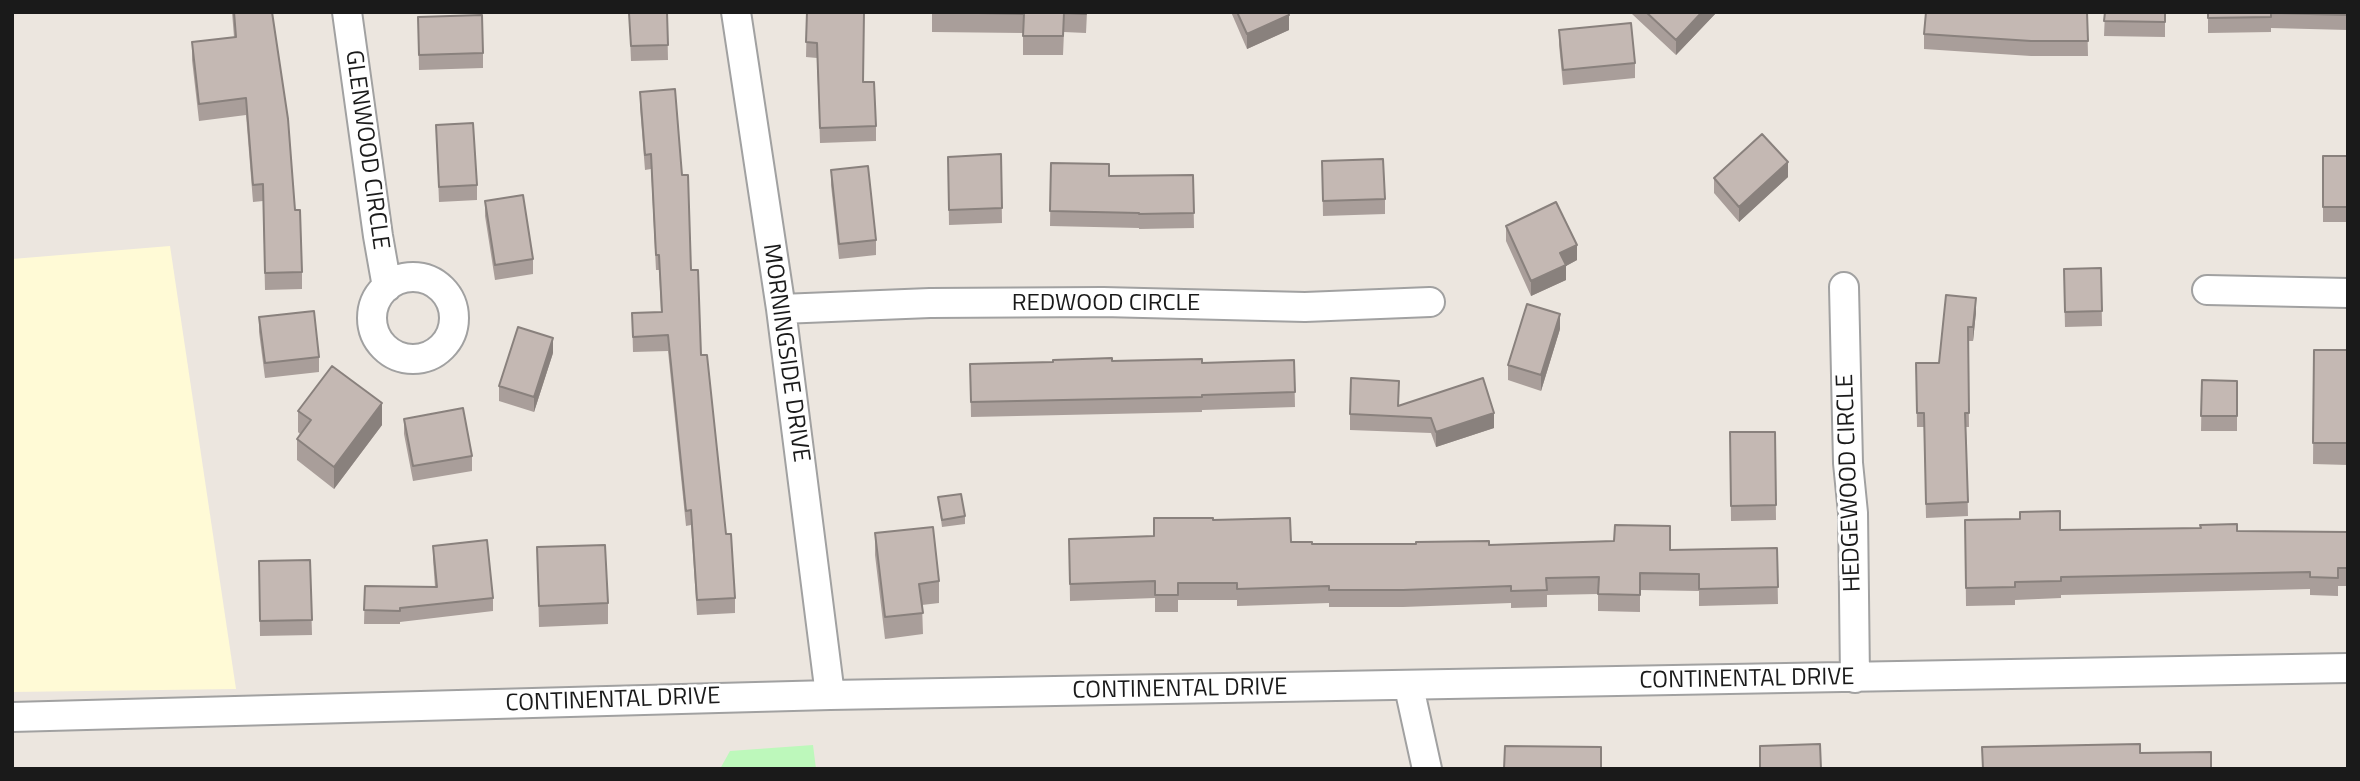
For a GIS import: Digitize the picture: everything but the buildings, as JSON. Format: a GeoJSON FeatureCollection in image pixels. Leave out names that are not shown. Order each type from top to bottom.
{"type":"FeatureCollection","features":[{"type":"Feature","properties":{"kind":"street","name":"GLENWOOD CIRCLE"},"geometry":{"type":"LineString","coordinates":[[347,12],[377,236],[387,287]]}},
{"type":"Feature","properties":{"kind":"street","name":"MORNINGSIDE DRIVE"},"geometry":{"type":"LineString","coordinates":[[736,12],[781,309],[830,695]]}},
{"type":"Feature","properties":{"kind":"street","name":"HEDGEWOOD CIRCLE"},"geometry":{"type":"LineString","coordinates":[[1844,287],[1848,463],[1853,513],[1855,678]]}},
{"type":"Feature","properties":{"kind":"street"},"geometry":{"type":"LineString","coordinates":[[2207,290],[2348,293]]}},
{"type":"Feature","properties":{"kind":"street","name":"REDWOOD CIRCLE"},"geometry":{"type":"LineString","coordinates":[[781,309],[943,303],[1103,302],[1305,306],[1430,302]]}},
{"type":"Feature","properties":{"kind":"street","name":"CONTINENTAL DRIVE"},"geometry":{"type":"LineString","coordinates":[[12,717],[830,695],[1409,687],[2348,668]]}},
{"type":"Feature","properties":{"kind":"street"},"geometry":{"type":"LineString","coordinates":[[1409,687],[1427,769]]}},
{"type":"Feature","properties":{"kind":"shaded area"},"geometry":{"type":"Polygon","coordinates":[[[170,246],[236,689],[12,692],[12,259],[170,246]]]}},
{"type":"Feature","properties":{"kind":"green space"},"geometry":{"type":"Polygon","coordinates":[[[813,745],[816,769],[720,769],[730,751],[813,745]]]}}]}
